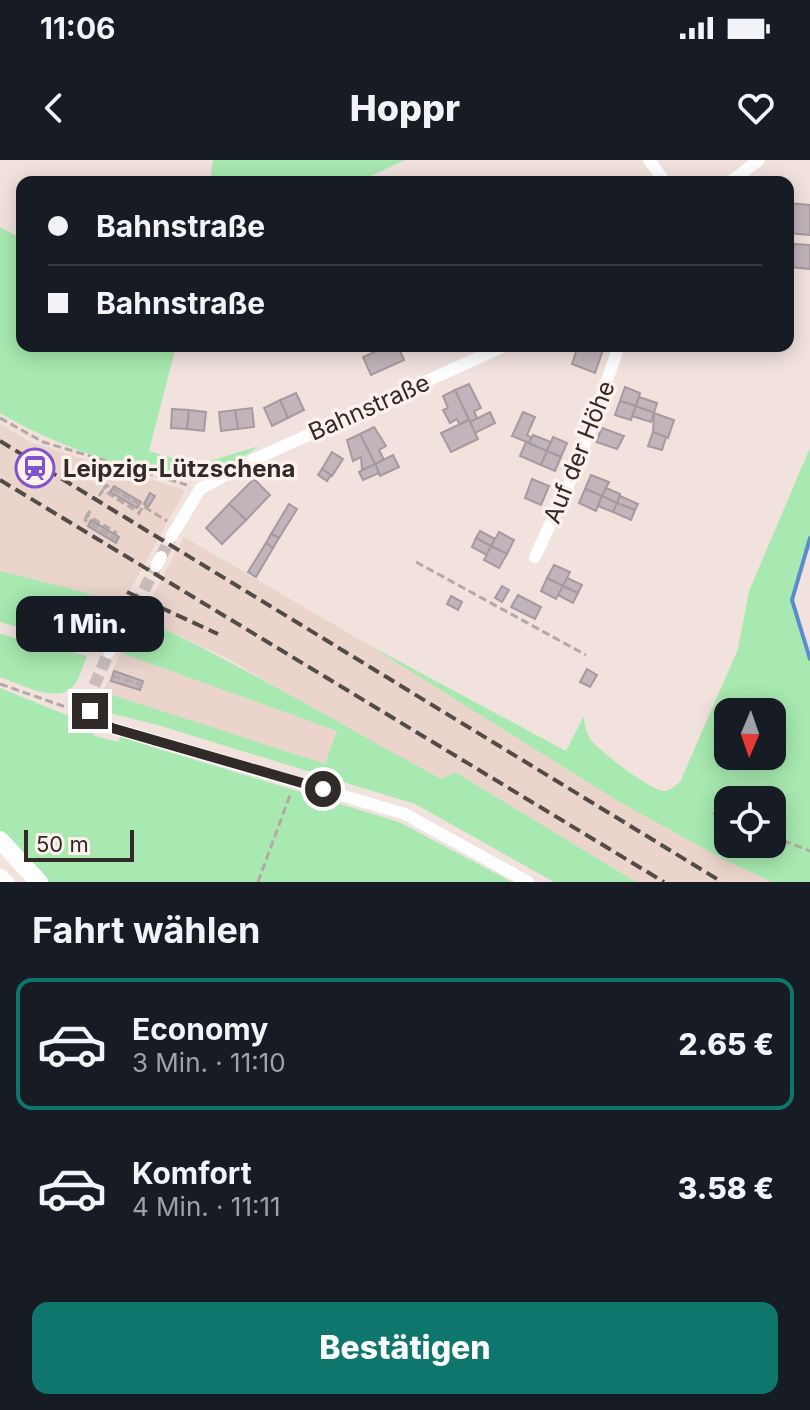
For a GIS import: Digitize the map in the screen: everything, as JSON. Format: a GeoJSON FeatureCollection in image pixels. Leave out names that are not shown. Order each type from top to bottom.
{"type":"FeatureCollection","features":[{"type":"Feature","properties":{"kind":"main road"},"geometry":{"type":"LineString","coordinates":[[0,840],[39,882]]}},
{"type":"Feature","properties":{"kind":"main road"},"geometry":{"type":"LineString","coordinates":[[0,878],[5,882]]}},
{"type":"Feature","properties":{"kind":"street"},"geometry":{"type":"LineString","coordinates":[[738,176],[759,160]]}},
{"type":"Feature","properties":{"kind":"street","name":"Bahnstraße"},"geometry":{"type":"LineString","coordinates":[[200,489],[253,460],[491,352]]}},
{"type":"Feature","properties":{"kind":"street","name":"Auf der Höhe"},"geometry":{"type":"LineString","coordinates":[[535,557],[578,464],[617,352]]}},
{"type":"Feature","properties":{"kind":"street"},"geometry":{"type":"LineString","coordinates":[[174,532],[200,489]]}},
{"type":"Feature","properties":{"kind":"street"},"geometry":{"type":"LineString","coordinates":[[109,652],[136,606]]}},
{"type":"Feature","properties":{"kind":"street"},"geometry":{"type":"LineString","coordinates":[[87,702],[94,719],[112,728],[405,814],[528,882]]}},
{"type":"Feature","properties":{"kind":"path"},"geometry":{"type":"LineString","coordinates":[[0,418],[43,442],[200,489]]}},
{"type":"Feature","properties":{"kind":"path"},"geometry":{"type":"LineString","coordinates":[[99,496],[106,485],[143,506],[174,532]]}},
{"type":"Feature","properties":{"kind":"path"},"geometry":{"type":"LineString","coordinates":[[103,490],[139,514],[143,506]]}},
{"type":"Feature","properties":{"kind":"path"},"geometry":{"type":"LineString","coordinates":[[117,533],[89,513],[85,520],[117,540]]}},
{"type":"Feature","properties":{"kind":"path"},"geometry":{"type":"LineString","coordinates":[[416,562],[586,655]]}},
{"type":"Feature","properties":{"kind":"path"},"geometry":{"type":"LineString","coordinates":[[96,605],[116,616]]}},
{"type":"Feature","properties":{"kind":"path"},"geometry":{"type":"LineString","coordinates":[[113,676],[142,685]]}},
{"type":"Feature","properties":{"kind":"path"},"geometry":{"type":"LineString","coordinates":[[0,684],[63,706],[78,708],[87,702]]}},
{"type":"Feature","properties":{"kind":"path"},"geometry":{"type":"LineString","coordinates":[[258,882],[295,781]]}},
{"type":"Feature","properties":{"kind":"path"},"geometry":{"type":"LineString","coordinates":[[786,842],[810,851]]}},
{"type":"Feature","properties":{"kind":"shaded area"},"geometry":{"type":"Polygon","coordinates":[[[0,424],[30,442],[185,490],[121,607],[84,592],[0,571],[0,424]]]}},
{"type":"Feature","properties":{"kind":"shaded area"},"geometry":{"type":"Polygon","coordinates":[[[184,537],[367,644],[618,801],[714,851],[714,858],[726,858],[772,882],[636,882],[455,772],[443,779],[345,729],[231,660],[141,618],[184,537]]]}},
{"type":"Feature","properties":{"kind":"shaded area"},"geometry":{"type":"Polygon","coordinates":[[[121,653],[337,731],[325,765],[103,692],[121,653]]]}},
{"type":"Feature","properties":{"kind":"green space"},"geometry":{"type":"Polygon","coordinates":[[[213,160],[405,160],[371,176],[211,176],[213,160]]]}},
{"type":"Feature","properties":{"kind":"green space"},"geometry":{"type":"Polygon","coordinates":[[[0,227],[16,236],[16,352],[174,352],[149,451],[197,465],[259,446],[214,472],[199,476],[154,474],[68,446],[0,413],[0,227]]]}},
{"type":"Feature","properties":{"kind":"green space"},"geometry":{"type":"Polygon","coordinates":[[[810,448],[810,538],[792,600],[810,659],[810,882],[772,882],[721,858],[786,858],[786,786],[714,786],[714,854],[618,801],[367,644],[566,751],[584,716],[588,735],[596,745],[637,778],[666,791],[680,782],[714,704],[714,770],[786,770],[786,698],[717,698],[738,649],[749,591],[810,448]]]}},
{"type":"Feature","properties":{"kind":"green space"},"geometry":{"type":"Polygon","coordinates":[[[0,571],[84,592],[121,607],[98,648],[0,622],[0,571]]]}},
{"type":"Feature","properties":{"kind":"green space"},"geometry":{"type":"Polygon","coordinates":[[[141,618],[255,676],[442,779],[455,772],[636,882],[554,882],[415,804],[106,712],[100,706],[103,692],[325,764],[337,731],[121,653],[141,618]]]}},
{"type":"Feature","properties":{"kind":"green space"},"geometry":{"type":"Polygon","coordinates":[[[0,634],[87,656],[75,683],[66,691],[48,693],[0,677],[0,634]]]}},
{"type":"Feature","properties":{"kind":"green space"},"geometry":{"type":"Polygon","coordinates":[[[0,688],[79,720],[95,736],[118,742],[120,737],[399,822],[512,882],[48,882],[0,832],[0,688]]]}},
{"type":"Feature","properties":{"kind":"building"},"geometry":{"type":"Polygon","coordinates":[[[794,204],[810,205],[810,235],[794,234],[794,204]]]}},
{"type":"Feature","properties":{"kind":"building"},"geometry":{"type":"Polygon","coordinates":[[[794,244],[810,245],[810,269],[794,267],[794,244]]]}},
{"type":"Feature","properties":{"kind":"building"},"geometry":{"type":"Polygon","coordinates":[[[374,352],[401,352],[404,360],[371,375],[363,357],[374,352]]]}},
{"type":"Feature","properties":{"kind":"building"},"geometry":{"type":"Polygon","coordinates":[[[576,352],[602,352],[595,373],[572,364],[576,352]]]}},
{"type":"Feature","properties":{"kind":"building"},"geometry":{"type":"Polygon","coordinates":[[[469,384],[481,408],[474,411],[477,418],[470,422],[455,390],[469,384]]]}},
{"type":"Feature","properties":{"kind":"building"},"geometry":{"type":"Polygon","coordinates":[[[625,387],[640,393],[636,406],[620,401],[625,387]]]}},
{"type":"Feature","properties":{"kind":"building"},"geometry":{"type":"Polygon","coordinates":[[[455,390],[469,420],[459,424],[457,419],[450,423],[443,410],[448,408],[443,396],[455,390]]]}},
{"type":"Feature","properties":{"kind":"building"},"geometry":{"type":"Polygon","coordinates":[[[296,393],[304,410],[288,418],[280,400],[296,393]]]}},
{"type":"Feature","properties":{"kind":"building"},"geometry":{"type":"Polygon","coordinates":[[[639,397],[657,403],[654,413],[636,406],[639,397]]]}},
{"type":"Feature","properties":{"kind":"building"},"geometry":{"type":"Polygon","coordinates":[[[280,400],[288,418],[272,426],[264,408],[280,400]]]}},
{"type":"Feature","properties":{"kind":"building"},"geometry":{"type":"Polygon","coordinates":[[[620,401],[636,406],[631,420],[615,415],[620,401]]]}},
{"type":"Feature","properties":{"kind":"building"},"geometry":{"type":"Polygon","coordinates":[[[636,406],[654,413],[651,422],[632,416],[636,406]]]}},
{"type":"Feature","properties":{"kind":"building"},"geometry":{"type":"Polygon","coordinates":[[[252,408],[254,427],[238,429],[235,410],[252,408]]]}},
{"type":"Feature","properties":{"kind":"building"},"geometry":{"type":"Polygon","coordinates":[[[172,409],[189,410],[187,429],[171,428],[172,409]]]}},
{"type":"Feature","properties":{"kind":"building"},"geometry":{"type":"Polygon","coordinates":[[[189,410],[206,412],[204,431],[187,429],[189,410]]]}},
{"type":"Feature","properties":{"kind":"building"},"geometry":{"type":"Polygon","coordinates":[[[235,410],[238,429],[221,431],[219,412],[235,410]]]}},
{"type":"Feature","properties":{"kind":"building"},"geometry":{"type":"Polygon","coordinates":[[[490,412],[495,423],[475,433],[470,422],[490,412]]]}},
{"type":"Feature","properties":{"kind":"building"},"geometry":{"type":"Polygon","coordinates":[[[523,412],[535,417],[527,435],[532,438],[529,443],[512,436],[523,412]]]}},
{"type":"Feature","properties":{"kind":"building"},"geometry":{"type":"Polygon","coordinates":[[[654,413],[674,420],[668,438],[653,432],[654,413]]]}},
{"type":"Feature","properties":{"kind":"building"},"geometry":{"type":"Polygon","coordinates":[[[469,420],[478,439],[451,452],[441,433],[469,420]]]}},
{"type":"Feature","properties":{"kind":"building"},"geometry":{"type":"Polygon","coordinates":[[[374,427],[386,446],[379,450],[384,460],[375,464],[360,434],[374,427]]]}},
{"type":"Feature","properties":{"kind":"building"},"geometry":{"type":"Polygon","coordinates":[[[602,428],[624,436],[617,449],[596,442],[602,428]]]}},
{"type":"Feature","properties":{"kind":"building"},"geometry":{"type":"Polygon","coordinates":[[[653,432],[666,437],[662,450],[648,446],[653,432]]]}},
{"type":"Feature","properties":{"kind":"building"},"geometry":{"type":"Polygon","coordinates":[[[360,434],[375,464],[362,470],[361,457],[353,461],[347,440],[360,434]]]}},
{"type":"Feature","properties":{"kind":"building"},"geometry":{"type":"Polygon","coordinates":[[[533,435],[551,442],[547,451],[529,443],[533,435]]]}},
{"type":"Feature","properties":{"kind":"building"},"geometry":{"type":"Polygon","coordinates":[[[553,437],[567,443],[561,457],[547,451],[553,437]]]}},
{"type":"Feature","properties":{"kind":"building"},"geometry":{"type":"Polygon","coordinates":[[[526,442],[547,451],[541,465],[520,456],[526,442]]]}},
{"type":"Feature","properties":{"kind":"building"},"geometry":{"type":"Polygon","coordinates":[[[547,451],[561,457],[555,471],[541,465],[547,451]]]}},
{"type":"Feature","properties":{"kind":"building"},"geometry":{"type":"Polygon","coordinates":[[[332,452],[343,459],[332,476],[322,469],[332,452]]]}},
{"type":"Feature","properties":{"kind":"building"},"geometry":{"type":"Polygon","coordinates":[[[393,455],[399,467],[380,476],[375,464],[393,455]]]}},
{"type":"Feature","properties":{"kind":"building"},"geometry":{"type":"Polygon","coordinates":[[[375,464],[379,473],[363,480],[359,472],[375,464]]]}},
{"type":"Feature","properties":{"kind":"building"},"geometry":{"type":"Polygon","coordinates":[[[322,469],[331,475],[327,481],[318,475],[322,469]]]}},
{"type":"Feature","properties":{"kind":"building"},"geometry":{"type":"Polygon","coordinates":[[[591,475],[609,482],[602,496],[585,489],[591,475]]]}},
{"type":"Feature","properties":{"kind":"building"},"geometry":{"type":"Polygon","coordinates":[[[254,479],[270,495],[246,520],[229,504],[254,479]]]}},
{"type":"Feature","properties":{"kind":"building"},"geometry":{"type":"Polygon","coordinates":[[[532,479],[549,486],[541,505],[525,498],[532,479]]]}},
{"type":"Feature","properties":{"kind":"building"},"geometry":{"type":"Polygon","coordinates":[[[114,486],[141,502],[137,508],[110,492],[114,486]]]}},
{"type":"Feature","properties":{"kind":"building"},"geometry":{"type":"Polygon","coordinates":[[[606,488],[620,494],[617,503],[602,496],[606,488]]]}},
{"type":"Feature","properties":{"kind":"building"},"geometry":{"type":"Polygon","coordinates":[[[585,489],[602,496],[596,511],[579,503],[585,489]]]}},
{"type":"Feature","properties":{"kind":"building"},"geometry":{"type":"Polygon","coordinates":[[[150,493],[155,496],[148,507],[144,504],[150,493]]]}},
{"type":"Feature","properties":{"kind":"building"},"geometry":{"type":"Polygon","coordinates":[[[602,496],[617,503],[613,512],[598,506],[602,496]]]}},
{"type":"Feature","properties":{"kind":"building"},"geometry":{"type":"Polygon","coordinates":[[[620,496],[638,504],[635,510],[617,503],[620,496]]]}},
{"type":"Feature","properties":{"kind":"building"},"geometry":{"type":"Polygon","coordinates":[[[617,503],[635,510],[631,520],[613,512],[617,503]]]}},
{"type":"Feature","properties":{"kind":"building"},"geometry":{"type":"Polygon","coordinates":[[[229,504],[246,520],[222,544],[206,528],[229,504]]]}},
{"type":"Feature","properties":{"kind":"building"},"geometry":{"type":"Polygon","coordinates":[[[289,504],[297,509],[279,538],[271,534],[289,504]]]}},
{"type":"Feature","properties":{"kind":"building"},"geometry":{"type":"Polygon","coordinates":[[[91,520],[119,537],[116,543],[88,526],[91,520]]]}},
{"type":"Feature","properties":{"kind":"building"},"geometry":{"type":"Polygon","coordinates":[[[480,531],[495,539],[491,546],[476,538],[480,531]]]}},
{"type":"Feature","properties":{"kind":"building"},"geometry":{"type":"Polygon","coordinates":[[[499,532],[514,540],[507,554],[491,546],[499,532]]]}},
{"type":"Feature","properties":{"kind":"building"},"geometry":{"type":"Polygon","coordinates":[[[271,534],[279,538],[273,548],[266,543],[271,534]]]}},
{"type":"Feature","properties":{"kind":"building"},"geometry":{"type":"Polygon","coordinates":[[[476,538],[491,546],[487,555],[472,547],[476,538]]]}},
{"type":"Feature","properties":{"kind":"building"},"geometry":{"type":"Polygon","coordinates":[[[266,543],[273,548],[256,577],[248,572],[266,543]]]}},
{"type":"Feature","properties":{"kind":"building"},"geometry":{"type":"Polygon","coordinates":[[[491,546],[507,554],[499,568],[484,560],[491,546]]]}},
{"type":"Feature","properties":{"kind":"building"},"geometry":{"type":"Polygon","coordinates":[[[554,565],[570,572],[563,586],[547,578],[554,565]]]}},
{"type":"Feature","properties":{"kind":"building"},"geometry":{"type":"Polygon","coordinates":[[[547,578],[563,586],[556,599],[541,591],[547,578]]]}},
{"type":"Feature","properties":{"kind":"building"},"geometry":{"type":"Polygon","coordinates":[[[567,578],[582,585],[578,593],[563,586],[567,578]]]}},
{"type":"Feature","properties":{"kind":"building"},"geometry":{"type":"Polygon","coordinates":[[[502,586],[509,590],[502,602],[495,598],[502,586]]]}},
{"type":"Feature","properties":{"kind":"building"},"geometry":{"type":"Polygon","coordinates":[[[563,586],[578,593],[573,603],[558,595],[563,586]]]}},
{"type":"Feature","properties":{"kind":"building"},"geometry":{"type":"Polygon","coordinates":[[[518,595],[541,607],[535,619],[511,607],[518,595]]]}},
{"type":"Feature","properties":{"kind":"building"},"geometry":{"type":"Polygon","coordinates":[[[451,596],[462,602],[458,610],[447,604],[451,596]]]}},
{"type":"Feature","properties":{"kind":"building"},"geometry":{"type":"Polygon","coordinates":[[[587,669],[597,675],[590,687],[580,682],[587,669]]]}},
{"type":"Feature","properties":{"kind":"building"},"geometry":{"type":"Polygon","coordinates":[[[114,671],[143,681],[140,690],[111,681],[114,671]]]}},
{"type":"Feature","properties":{"kind":"waterway"},"geometry":{"type":"LineString","coordinates":[[810,538],[792,600],[810,659]]}},
{"type":"Feature","properties":{"kind":"tunnel"},"geometry":{"type":"LineString","coordinates":[[161,557],[171,537]]}},
{"type":"Feature","properties":{"kind":"tunnel"},"geometry":{"type":"LineString","coordinates":[[136,606],[156,566]]}},
{"type":"Feature","properties":{"kind":"tunnel"},"geometry":{"type":"LineString","coordinates":[[87,702],[109,652]]}},
{"type":"Feature","properties":{"kind":"railway"},"geometry":{"type":"LineString","coordinates":[[0,441],[722,882]]}},
{"type":"Feature","properties":{"kind":"railway"},"geometry":{"type":"LineString","coordinates":[[0,480],[664,882]]}},
{"type":"Feature","properties":{"kind":"railway"},"geometry":{"type":"LineString","coordinates":[[127,592],[218,634]]}},
{"type":"Feature","properties":{"kind":"place","name":"Leipzig-Lützschena"},"geometry":{"type":"Point","coordinates":[35,468]}},
{"type":"Feature","properties":{"kind":"route"},"geometry":{"type":"LineString","coordinates":[[90,711],[94,719],[112,728],[323,789]]}}]}
